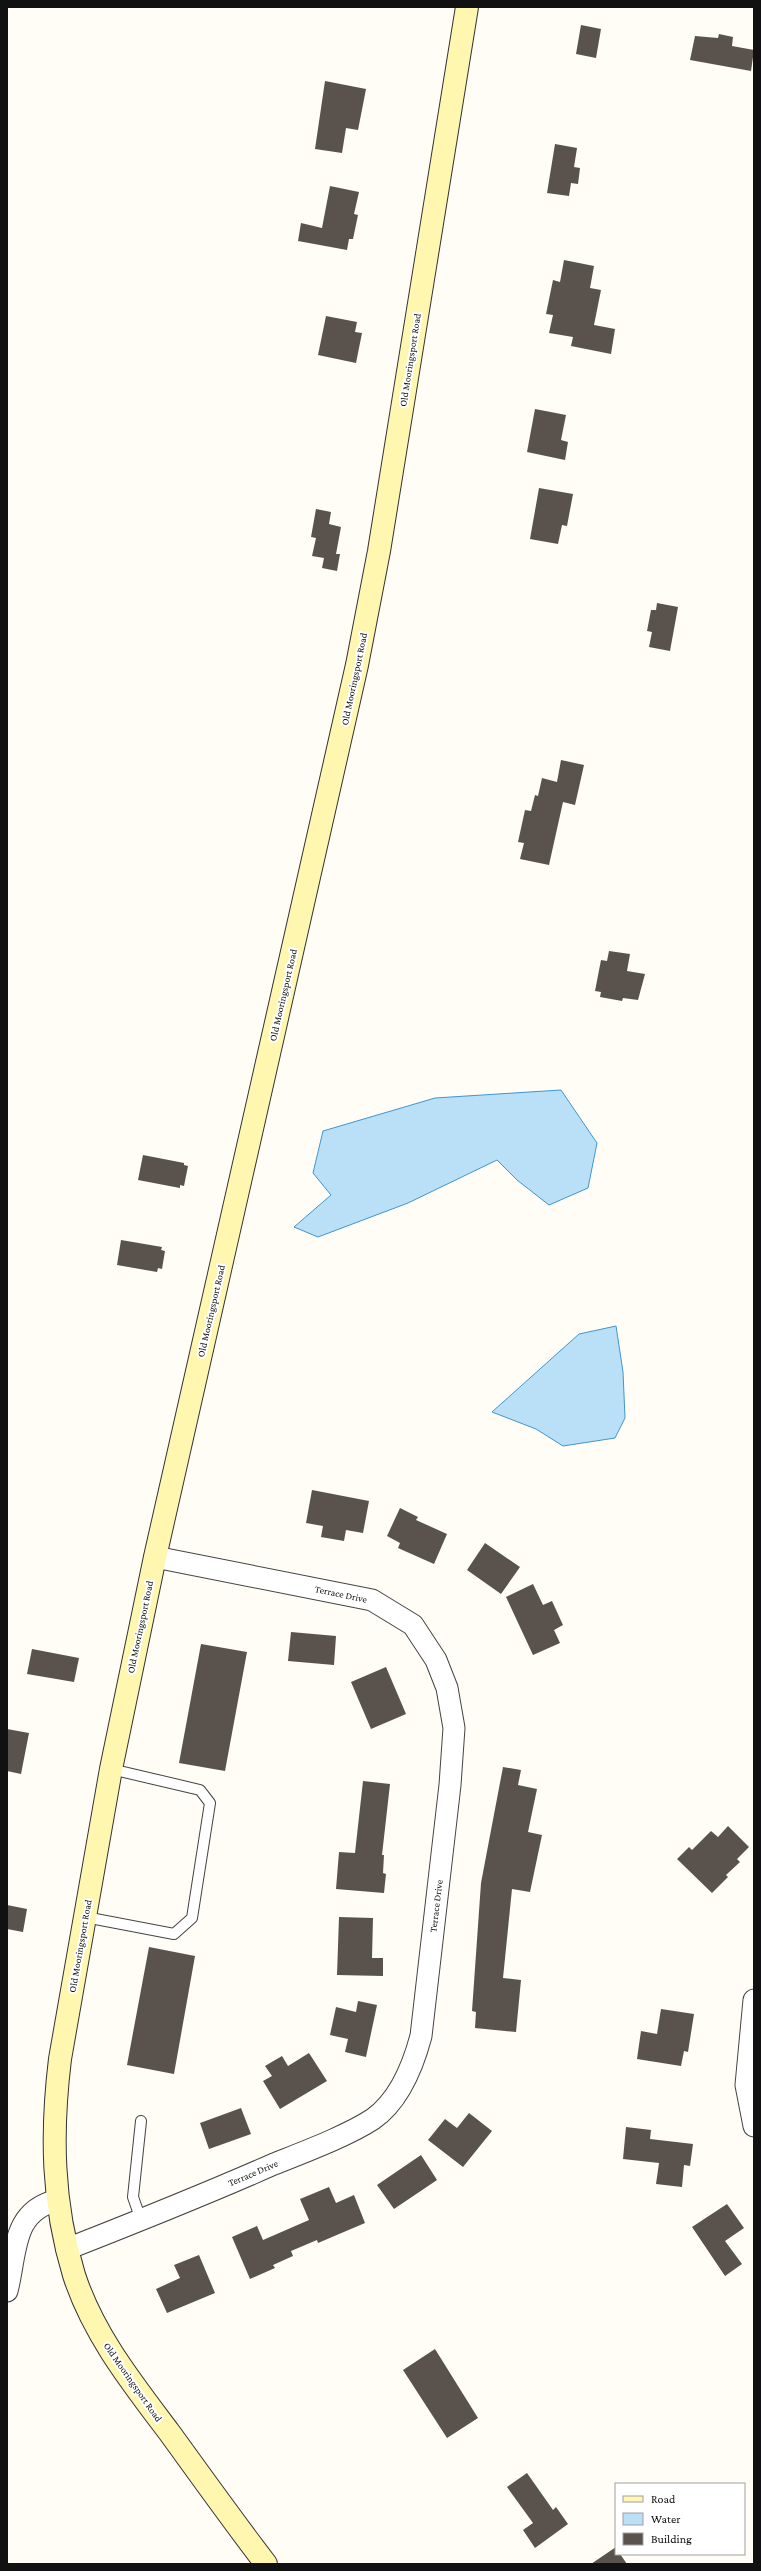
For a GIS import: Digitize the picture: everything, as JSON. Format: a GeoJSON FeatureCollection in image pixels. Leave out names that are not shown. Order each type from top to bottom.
{"type":"FeatureCollection","features":[{"type":"Feature","properties":{"kind":"main road","name":"Old Mooringsport Road"},"geometry":{"type":"LineString","coordinates":[[266,2564],[114,2358],[86,2304],[67,2249],[58,2200],[54,2172],[54,2107],[111,1769],[155,1557],[357,665],[379,551],[467,7]]}},
{"type":"Feature","properties":{"kind":"street","name":"Terrace Drive"},"geometry":{"type":"LineString","coordinates":[[67,2249],[314,2148],[374,2118],[402,2085],[414,2061],[421,2036],[450,1785],[454,1728],[447,1688],[436,1660],[413,1625],[386,1607],[357,1596],[155,1557]]}},
{"type":"Feature","properties":{"kind":"street"},"geometry":{"type":"LineString","coordinates":[[754,2000],[746,2085],[754,2126]]}},
{"type":"Feature","properties":{"kind":"street"},"geometry":{"type":"LineString","coordinates":[[7,2291],[20,2228],[27,2216],[34,2210],[58,2200]]}},
{"type":"Feature","properties":{"kind":"lane"},"geometry":{"type":"LineString","coordinates":[[85,1916],[174,1934],[192,1918],[210,1803],[200,1790],[111,1769]]}},
{"type":"Feature","properties":{"kind":"lane"},"geometry":{"type":"LineString","coordinates":[[140,2220],[133,2197],[141,2120]]}},
{"type":"Feature","properties":{"kind":"water"},"geometry":{"type":"Polygon","coordinates":[[[561,1090],[597,1143],[588,1188],[549,1205],[517,1180],[497,1160],[408,1203],[318,1237],[294,1227],[331,1195],[313,1173],[323,1131],[435,1098],[561,1090]]]}},
{"type":"Feature","properties":{"kind":"water"},"geometry":{"type":"Polygon","coordinates":[[[616,1326],[623,1372],[625,1418],[615,1438],[563,1446],[536,1429],[492,1412],[579,1334],[616,1326]]]}},
{"type":"Feature","properties":{"kind":"building"},"geometry":{"type":"Polygon","coordinates":[[[581,25],[601,29],[596,58],[576,54],[581,25]]]}},
{"type":"Feature","properties":{"kind":"building"},"geometry":{"type":"Polygon","coordinates":[[[719,34],[733,37],[732,46],[754,50],[751,71],[690,60],[695,36],[718,38],[719,34]]]}},
{"type":"Feature","properties":{"kind":"building"},"geometry":{"type":"Polygon","coordinates":[[[325,81],[366,89],[358,130],[346,128],[342,153],[315,149],[325,81]]]}},
{"type":"Feature","properties":{"kind":"building"},"geometry":{"type":"Polygon","coordinates":[[[555,144],[577,148],[574,167],[580,168],[578,184],[571,183],[569,196],[547,193],[555,144]]]}},
{"type":"Feature","properties":{"kind":"building"},"geometry":{"type":"Polygon","coordinates":[[[330,186],[359,192],[354,214],[358,215],[353,239],[349,239],[347,250],[298,241],[301,223],[322,228],[330,186]]]}},
{"type":"Feature","properties":{"kind":"building"},"geometry":{"type":"Polygon","coordinates":[[[564,260],[594,266],[590,288],[601,290],[594,325],[615,329],[611,354],[571,346],[573,337],[549,333],[553,315],[546,314],[553,280],[560,282],[564,260]]]}},
{"type":"Feature","properties":{"kind":"building"},"geometry":{"type":"Polygon","coordinates":[[[326,316],[357,322],[355,332],[362,333],[356,363],[318,355],[326,316]]]}},
{"type":"Feature","properties":{"kind":"building"},"geometry":{"type":"Polygon","coordinates":[[[535,409],[566,415],[561,440],[568,442],[565,460],[527,452],[535,409]]]}},
{"type":"Feature","properties":{"kind":"building"},"geometry":{"type":"Polygon","coordinates":[[[539,488],[573,494],[567,526],[562,525],[558,544],[530,539],[539,488]]]}},
{"type":"Feature","properties":{"kind":"building"},"geometry":{"type":"Polygon","coordinates":[[[316,509],[331,512],[329,524],[341,527],[336,554],[340,554],[337,571],[322,568],[324,558],[312,556],[316,538],[311,537],[316,509]]]}},
{"type":"Feature","properties":{"kind":"building"},"geometry":{"type":"Polygon","coordinates":[[[657,603],[678,607],[670,651],[649,647],[652,632],[647,631],[651,610],[656,610],[657,603]]]}},
{"type":"Feature","properties":{"kind":"building"},"geometry":{"type":"Polygon","coordinates":[[[561,760],[584,765],[575,805],[563,802],[549,865],[520,859],[524,843],[518,842],[525,810],[531,811],[535,795],[538,796],[542,778],[557,782],[561,760]]]}},
{"type":"Feature","properties":{"kind":"building"},"geometry":{"type":"Polygon","coordinates":[[[609,951],[630,954],[627,971],[645,974],[638,1000],[623,998],[622,1001],[600,997],[601,992],[595,991],[601,960],[607,961],[609,951]]]}},
{"type":"Feature","properties":{"kind":"building"},"geometry":{"type":"Polygon","coordinates":[[[143,1155],[184,1163],[184,1165],[188,1166],[184,1186],[180,1185],[180,1188],[138,1180],[143,1155]]]}},
{"type":"Feature","properties":{"kind":"building"},"geometry":{"type":"Polygon","coordinates":[[[121,1240],[162,1247],[161,1250],[165,1251],[162,1269],[158,1268],[157,1272],[117,1265],[121,1240]]]}},
{"type":"Feature","properties":{"kind":"building"},"geometry":{"type":"Polygon","coordinates":[[[312,1490],[369,1501],[363,1533],[346,1530],[344,1541],[321,1537],[323,1526],[306,1523],[312,1490]]]}},
{"type":"Feature","properties":{"kind":"building"},"geometry":{"type":"Polygon","coordinates":[[[400,1508],[418,1517],[416,1520],[447,1534],[434,1564],[398,1548],[400,1543],[387,1536],[400,1508]]]}},
{"type":"Feature","properties":{"kind":"building"},"geometry":{"type":"Polygon","coordinates":[[[485,1543],[520,1567],[501,1594],[467,1570],[485,1543]]]}},
{"type":"Feature","properties":{"kind":"building"},"geometry":{"type":"Polygon","coordinates":[[[533,1584],[543,1605],[552,1601],[563,1625],[554,1630],[560,1643],[533,1655],[506,1597],[533,1584]]]}},
{"type":"Feature","properties":{"kind":"building"},"geometry":{"type":"Polygon","coordinates":[[[291,1632],[336,1636],[334,1665],[288,1661],[291,1632]]]}},
{"type":"Feature","properties":{"kind":"building"},"geometry":{"type":"Polygon","coordinates":[[[201,1644],[247,1652],[225,1771],[179,1763],[201,1644]]]}},
{"type":"Feature","properties":{"kind":"building"},"geometry":{"type":"Polygon","coordinates":[[[32,1649],[79,1658],[74,1682],[27,1674],[32,1649]]]}},
{"type":"Feature","properties":{"kind":"building"},"geometry":{"type":"Polygon","coordinates":[[[386,1667],[406,1714],[371,1729],[351,1682],[386,1667]]]}},
{"type":"Feature","properties":{"kind":"building"},"geometry":{"type":"Polygon","coordinates":[[[7,1729],[29,1733],[21,1774],[7,1771],[7,1729]]]}},
{"type":"Feature","properties":{"kind":"building"},"geometry":{"type":"Polygon","coordinates":[[[503,1767],[521,1770],[518,1785],[537,1789],[528,1832],[542,1835],[530,1892],[512,1889],[503,1978],[521,1980],[516,2032],[475,2028],[476,2012],[472,2011],[481,1883],[503,1767]]]}},
{"type":"Feature","properties":{"kind":"building"},"geometry":{"type":"Polygon","coordinates":[[[363,1781],[390,1784],[382,1855],[384,1855],[383,1873],[386,1874],[384,1893],[336,1889],[339,1852],[355,1853],[363,1781]]]}},
{"type":"Feature","properties":{"kind":"building"},"geometry":{"type":"Polygon","coordinates":[[[728,1826],[749,1847],[737,1859],[740,1862],[726,1875],[728,1877],[712,1893],[677,1859],[689,1847],[692,1850],[711,1831],[718,1837],[728,1826]]]}},
{"type":"Feature","properties":{"kind":"building"},"geometry":{"type":"Polygon","coordinates":[[[7,1905],[27,1909],[23,1932],[7,1929],[7,1905]]]}},
{"type":"Feature","properties":{"kind":"building"},"geometry":{"type":"Polygon","coordinates":[[[339,1917],[373,1918],[372,1958],[383,1958],[383,1976],[337,1975],[339,1917]]]}},
{"type":"Feature","properties":{"kind":"building"},"geometry":{"type":"Polygon","coordinates":[[[149,1947],[195,1956],[174,2074],[127,2065],[149,1947]]]}},
{"type":"Feature","properties":{"kind":"building"},"geometry":{"type":"Polygon","coordinates":[[[358,2001],[377,2005],[366,2057],[345,2052],[348,2039],[330,2035],[336,2007],[356,2012],[358,2001]]]}},
{"type":"Feature","properties":{"kind":"building"},"geometry":{"type":"Polygon","coordinates":[[[661,2009],[694,2014],[688,2052],[684,2051],[681,2066],[637,2059],[641,2031],[657,2034],[661,2009]]]}},
{"type":"Feature","properties":{"kind":"building"},"geometry":{"type":"Polygon","coordinates":[[[309,2053],[327,2081],[280,2109],[263,2081],[272,2076],[265,2066],[282,2056],[288,2066],[309,2053]]]}},
{"type":"Feature","properties":{"kind":"building"},"geometry":{"type":"Polygon","coordinates":[[[241,2108],[251,2134],[209,2149],[200,2123],[241,2108]]]}},
{"type":"Feature","properties":{"kind":"building"},"geometry":{"type":"Polygon","coordinates":[[[469,2113],[492,2131],[463,2167],[428,2140],[445,2119],[457,2128],[469,2113]]]}},
{"type":"Feature","properties":{"kind":"building"},"geometry":{"type":"Polygon","coordinates":[[[626,2127],[651,2130],[650,2139],[693,2144],[690,2166],[684,2165],[682,2187],[656,2184],[659,2163],[623,2159],[626,2127]]]}},
{"type":"Feature","properties":{"kind":"building"},"geometry":{"type":"Polygon","coordinates":[[[421,2155],[437,2180],[394,2209],[377,2185],[421,2155]]]}},
{"type":"Feature","properties":{"kind":"building"},"geometry":{"type":"Polygon","coordinates":[[[329,2187],[336,2203],[354,2195],[365,2223],[318,2243],[317,2240],[291,2251],[293,2256],[273,2265],[275,2268],[250,2279],[232,2237],[257,2226],[263,2240],[309,2220],[300,2199],[329,2187]]]}},
{"type":"Feature","properties":{"kind":"building"},"geometry":{"type":"Polygon","coordinates":[[[727,2204],[744,2228],[725,2241],[742,2264],[725,2276],[692,2227],[727,2204]]]}},
{"type":"Feature","properties":{"kind":"building"},"geometry":{"type":"Polygon","coordinates":[[[199,2255],[215,2293],[167,2313],[156,2289],[180,2278],[174,2265],[199,2255]]]}},
{"type":"Feature","properties":{"kind":"building"},"geometry":{"type":"Polygon","coordinates":[[[435,2349],[478,2418],[447,2438],[403,2370],[435,2349]]]}},
{"type":"Feature","properties":{"kind":"building"},"geometry":{"type":"Polygon","coordinates":[[[527,2473],[553,2510],[556,2507],[568,2524],[535,2548],[523,2530],[533,2523],[507,2487],[527,2473]]]}},
{"type":"Feature","properties":{"kind":"building"},"geometry":{"type":"Polygon","coordinates":[[[615,2548],[615,2555],[621,2555],[627,2564],[591,2564],[615,2548]]]}}]}
